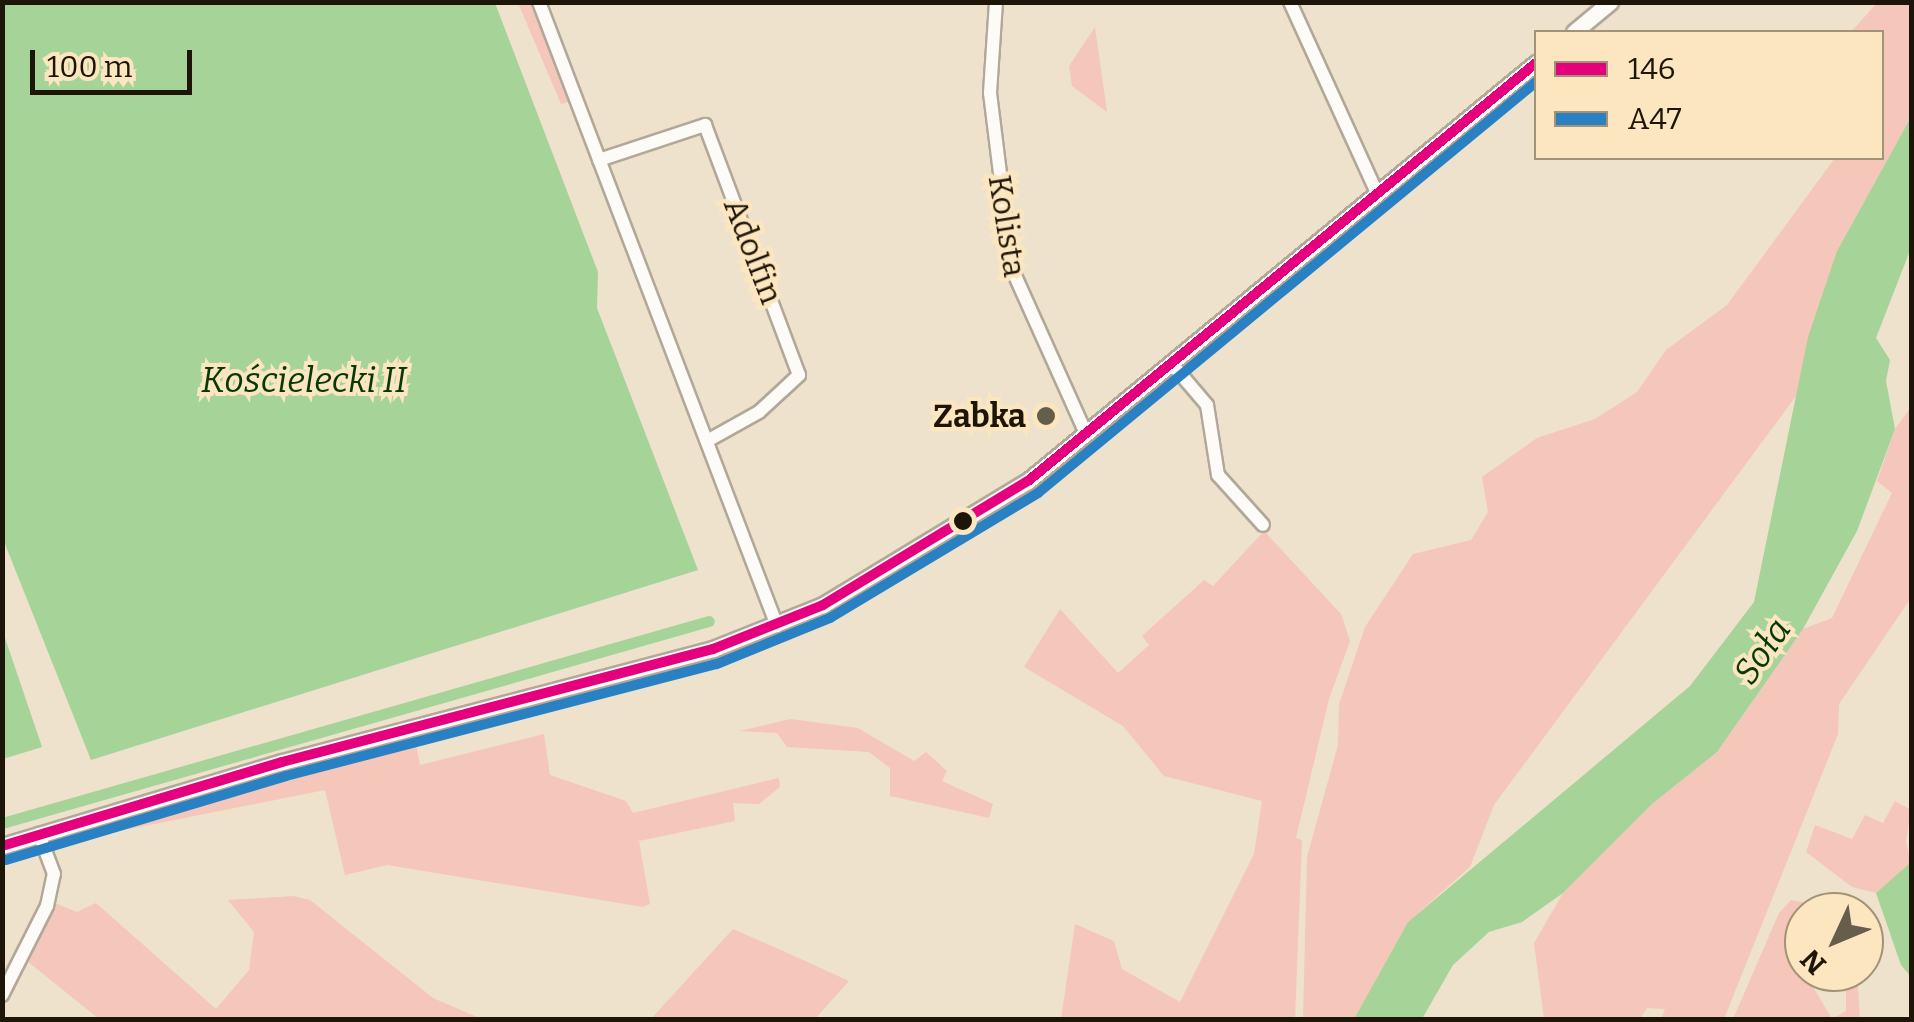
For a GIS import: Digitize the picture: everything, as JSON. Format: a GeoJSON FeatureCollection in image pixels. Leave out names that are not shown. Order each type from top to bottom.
{"type":"FeatureCollection","features":[{"type":"Feature","properties":{"kind":"main road"},"geometry":{"type":"LineString","coordinates":[[1576,30],[1610,2]]}},
{"type":"Feature","properties":{"kind":"main road"},"geometry":{"type":"LineString","coordinates":[[2,846],[777,626],[968,522],[1086,434],[1534,65]]}},
{"type":"Feature","properties":{"kind":"street"},"geometry":{"type":"LineString","coordinates":[[539,2],[777,626]]}},
{"type":"Feature","properties":{"kind":"street","name":"Kolista"},"geometry":{"type":"LineString","coordinates":[[996,2],[990,93],[1012,269],[1086,434]]}},
{"type":"Feature","properties":{"kind":"street"},"geometry":{"type":"LineString","coordinates":[[1290,2],[1378,195]]}},
{"type":"Feature","properties":{"kind":"street","name":"Adolfin"},"geometry":{"type":"LineString","coordinates":[[599,160],[705,124],[799,375],[758,412],[707,442]]}},
{"type":"Feature","properties":{"kind":"street"},"geometry":{"type":"LineString","coordinates":[[1172,364],[1207,405],[1218,476],[1263,525]]}},
{"type":"Feature","properties":{"kind":"street"},"geometry":{"type":"LineString","coordinates":[[2,995],[47,906],[54,874],[39,834]]}},
{"type":"Feature","properties":{"kind":"shaded area"},"geometry":{"type":"Polygon","coordinates":[[[518,3],[535,3],[572,101],[561,104],[518,3]]]}},
{"type":"Feature","properties":{"kind":"shaded area"},"geometry":{"type":"Polygon","coordinates":[[[1877,3],[1911,3],[1911,117],[1837,251],[1796,396],[1494,805],[1470,867],[1408,922],[1354,1019],[1303,1020],[1307,857],[1338,745],[1339,704],[1365,627],[1413,554],[1471,540],[1488,512],[1482,477],[1537,438],[1595,419],[1637,392],[1666,350],[1727,305],[1834,160],[1884,160],[1884,30],[1853,30],[1877,3]]]}},
{"type":"Feature","properties":{"kind":"shaded area"},"geometry":{"type":"Polygon","coordinates":[[[1095,27],[1107,112],[1072,86],[1069,66],[1095,27]]]}},
{"type":"Feature","properties":{"kind":"shaded area"},"geometry":{"type":"Polygon","coordinates":[[[1911,407],[1911,598],[1839,704],[1838,734],[1724,1019],[1661,1019],[1665,1009],[1647,1008],[1640,1019],[1544,1019],[1534,943],[1563,893],[1652,804],[1717,752],[1803,629],[1832,618],[1892,493],[1877,481],[1895,429],[1911,407]]]}},
{"type":"Feature","properties":{"kind":"shaded area"},"geometry":{"type":"Polygon","coordinates":[[[1264,531],[1341,614],[1350,641],[1329,699],[1296,838],[1302,840],[1295,1019],[1061,1019],[1075,924],[1114,941],[1122,969],[1180,1002],[1254,854],[1262,801],[1164,776],[1123,726],[1024,667],[1060,609],[1118,673],[1149,645],[1142,636],[1204,580],[1213,586],[1264,531]]]}},
{"type":"Feature","properties":{"kind":"shaded area"},"geometry":{"type":"Polygon","coordinates":[[[791,719],[858,728],[914,761],[926,752],[947,771],[942,781],[993,804],[989,818],[890,796],[890,768],[869,752],[787,747],[777,733],[739,731],[791,719]]]}},
{"type":"Feature","properties":{"kind":"shaded area"},"geometry":{"type":"Polygon","coordinates":[[[414,733],[420,765],[544,734],[550,775],[626,801],[633,813],[779,778],[780,787],[759,804],[733,803],[735,821],[639,841],[650,904],[643,907],[387,865],[345,875],[325,790],[129,829],[77,826],[414,733]]]}},
{"type":"Feature","properties":{"kind":"shaded area"},"geometry":{"type":"Polygon","coordinates":[[[1895,801],[1911,810],[1906,842],[1911,862],[1877,892],[1852,887],[1806,852],[1815,825],[1852,839],[1865,815],[1883,823],[1895,801]]]}},
{"type":"Feature","properties":{"kind":"shaded area"},"geometry":{"type":"Polygon","coordinates":[[[293,896],[310,900],[433,998],[482,1019],[99,1019],[27,961],[50,901],[77,912],[96,903],[216,1009],[249,970],[254,932],[228,900],[293,896]]]}},
{"type":"Feature","properties":{"kind":"shaded area"},"geometry":{"type":"Polygon","coordinates":[[[1784,908],[1784,992],[1816,992],[1832,1019],[1733,1019],[1784,908]]]}},
{"type":"Feature","properties":{"kind":"shaded area"},"geometry":{"type":"Polygon","coordinates":[[[733,929],[849,981],[815,1019],[651,1019],[733,929]]]}},
{"type":"Feature","properties":{"kind":"shaded area"},"geometry":{"type":"Polygon","coordinates":[[[1846,992],[1858,992],[1860,1019],[1832,1019],[1846,1011],[1846,992]]]}},
{"type":"Feature","properties":{"kind":"water","name":"Kościelecki II"},"geometry":{"type":"Polygon","coordinates":[[[3,2],[495,3],[598,272],[597,308],[698,570],[91,760],[3,539],[3,2]]]}},
{"type":"Feature","properties":{"kind":"water","name":"Soła"},"geometry":{"type":"Polygon","coordinates":[[[1911,117],[1911,248],[1876,338],[1890,360],[1886,381],[1895,429],[1857,531],[1803,629],[1717,752],[1652,804],[1563,893],[1522,922],[1489,932],[1453,965],[1422,1019],[1354,1019],[1408,922],[1690,686],[1754,602],[1808,337],[1837,251],[1911,117]]]}},
{"type":"Feature","properties":{"kind":"water"},"geometry":{"type":"Polygon","coordinates":[[[2,629],[42,747],[3,759],[2,759],[2,629]]]}},
{"type":"Feature","properties":{"kind":"water"},"geometry":{"type":"Polygon","coordinates":[[[1911,862],[1911,977],[1901,965],[1884,916],[1884,892],[1877,892],[1911,862]]]}},
{"type":"Feature","properties":{"kind":"waterway"},"geometry":{"type":"LineString","coordinates":[[2,823],[709,621]]}},
{"type":"Feature","properties":{"kind":"transit line","name":"146"},"geometry":{"type":"LineString","coordinates":[[2,846],[282,762],[713,649],[823,605],[1028,481],[1534,65]]}},
{"type":"Feature","properties":{"kind":"transit line","name":"A47"},"geometry":{"type":"LineString","coordinates":[[6,860],[286,776],[717,664],[830,618],[1038,493],[1534,84]]}},
{"type":"Feature","properties":{"kind":"place","name":"Zabka"},"geometry":{"type":"Point","coordinates":[1046,416]}}]}
